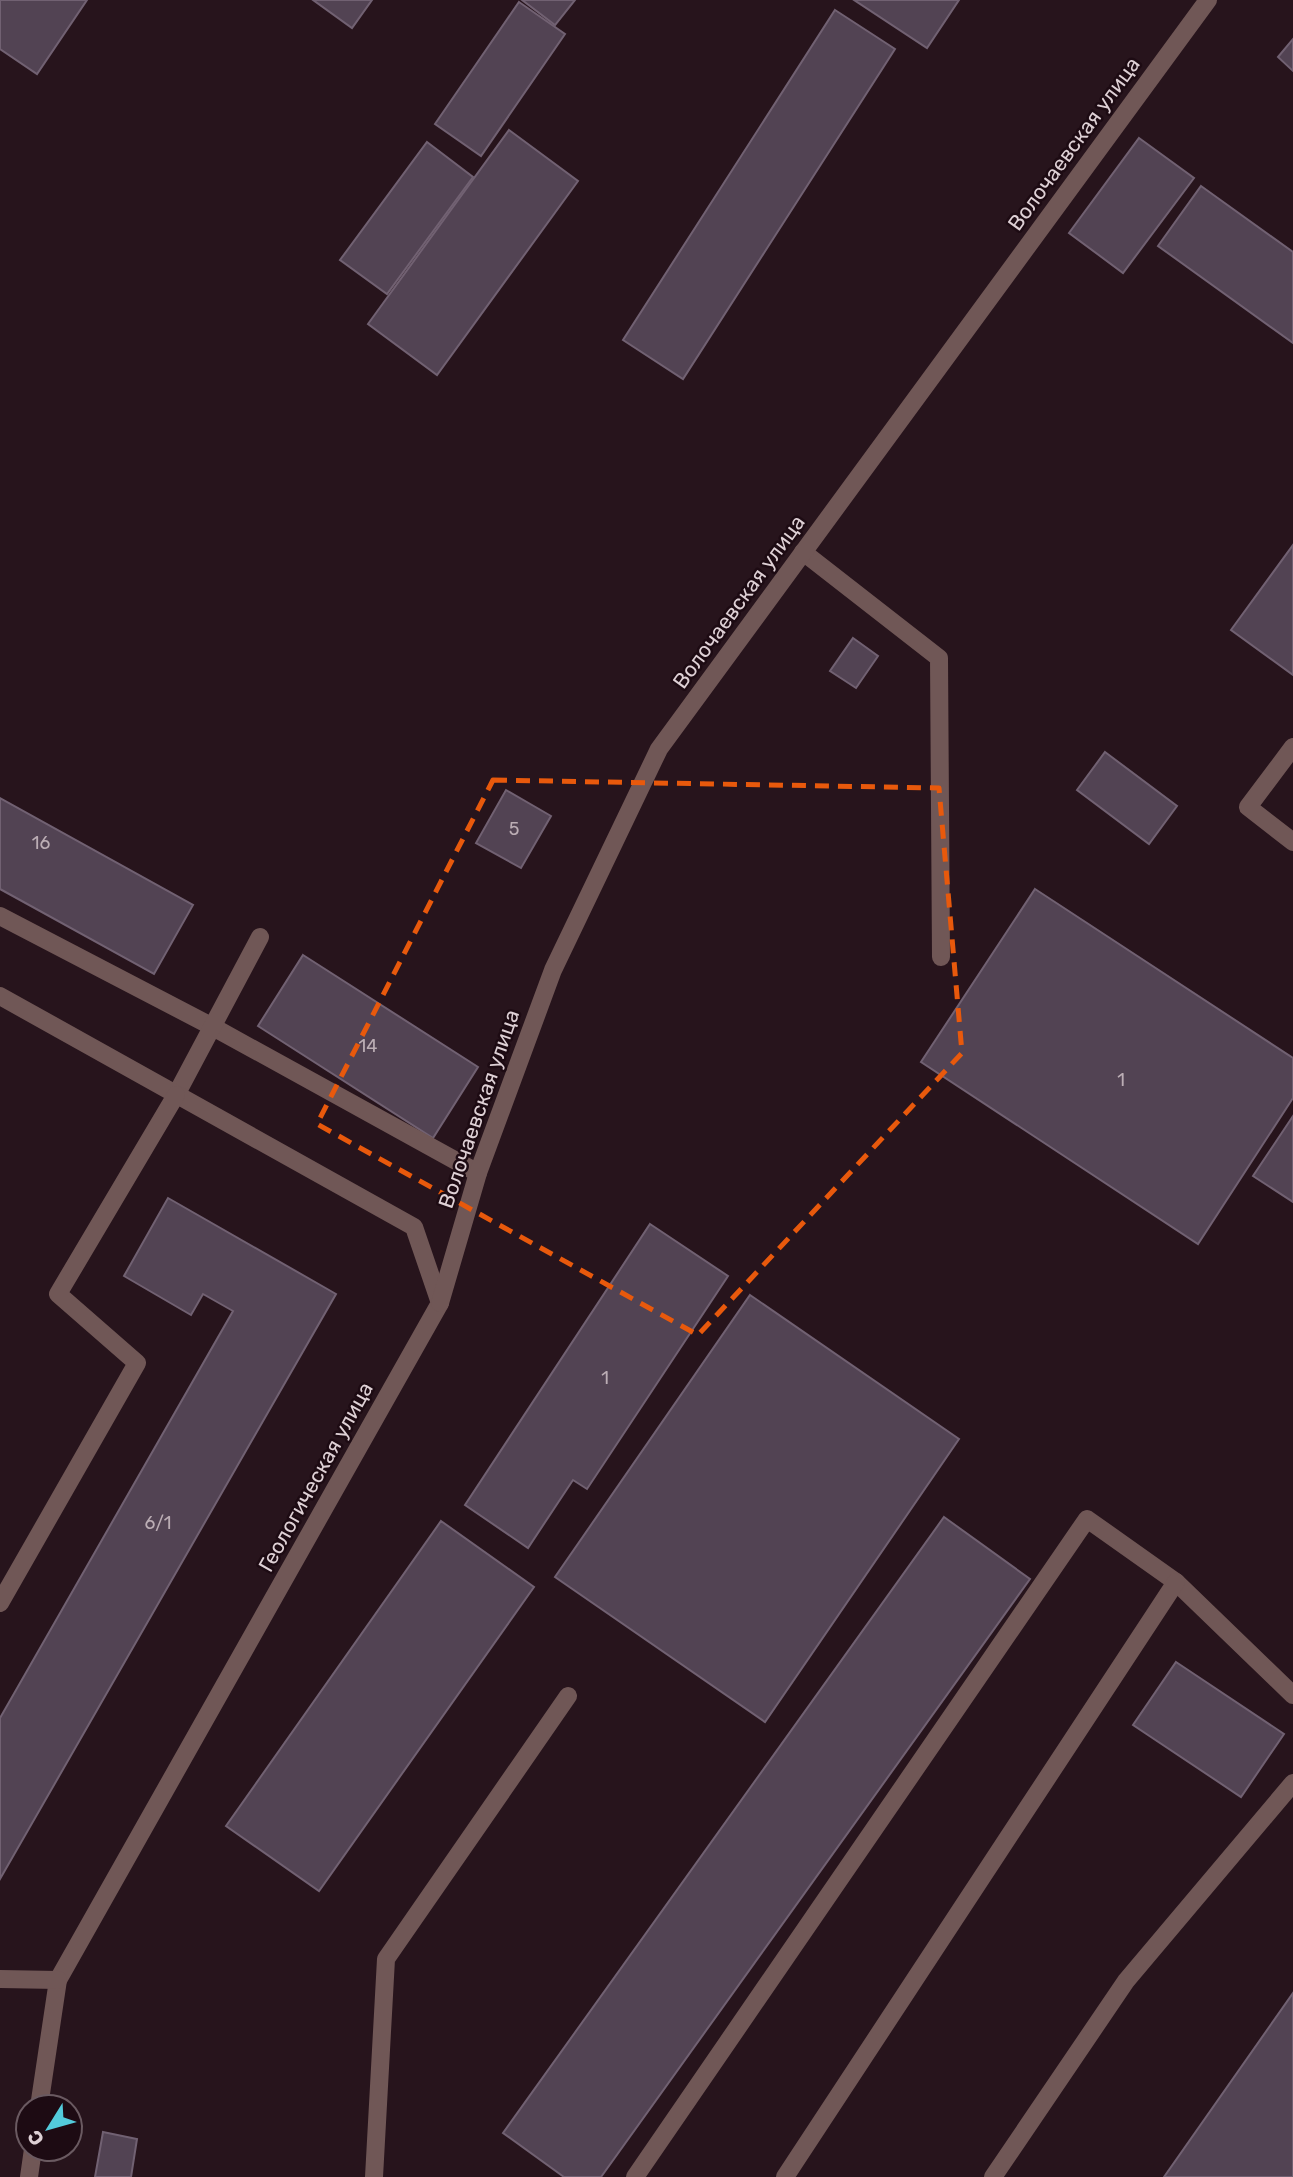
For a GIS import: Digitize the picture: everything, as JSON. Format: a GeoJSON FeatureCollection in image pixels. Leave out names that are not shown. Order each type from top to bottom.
{"type":"FeatureCollection","features":[{"type":"Feature","properties":{"kind":"street","name":"Волочаевская улица"},"geometry":{"type":"LineString","coordinates":[[440,1303],[478,1172],[553,970],[659,749],[1208,0]]}},
{"type":"Feature","properties":{"kind":"street"},"geometry":{"type":"LineString","coordinates":[[803,552],[939,659],[941,957]]}},
{"type":"Feature","properties":{"kind":"street"},"geometry":{"type":"LineString","coordinates":[[1293,747],[1248,807],[1293,842]]}},
{"type":"Feature","properties":{"kind":"street"},"geometry":{"type":"LineString","coordinates":[[0,916],[213,1027],[478,1172]]}},
{"type":"Feature","properties":{"kind":"street"},"geometry":{"type":"LineString","coordinates":[[0,1603],[137,1363],[58,1294],[176,1095],[260,937]]}},
{"type":"Feature","properties":{"kind":"street"},"geometry":{"type":"LineString","coordinates":[[0,996],[414,1227],[440,1303]]}},
{"type":"Feature","properties":{"kind":"street","name":"Геологическая улица"},"geometry":{"type":"LineString","coordinates":[[41,2093],[58,1980],[440,1303]]}},
{"type":"Feature","properties":{"kind":"street"},"geometry":{"type":"LineString","coordinates":[[635,2177],[1087,1519],[1176,1582],[1293,1695]]}},
{"type":"Feature","properties":{"kind":"street"},"geometry":{"type":"LineString","coordinates":[[785,2177],[1176,1582]]}},
{"type":"Feature","properties":{"kind":"street"},"geometry":{"type":"LineString","coordinates":[[374,2177],[386,1959],[568,1696]]}},
{"type":"Feature","properties":{"kind":"street"},"geometry":{"type":"LineString","coordinates":[[993,2177],[1126,1981],[1293,1783]]}},
{"type":"Feature","properties":{"kind":"street"},"geometry":{"type":"LineString","coordinates":[[0,1979],[58,1980]]}},
{"type":"Feature","properties":{"kind":"highlighted area"},"geometry":{"type":"Polygon","coordinates":[[[493,780],[939,788],[962,1053],[698,1335],[317,1124],[493,780]]]}},
{"type":"Feature","properties":{"kind":"building"},"geometry":{"type":"Polygon","coordinates":[[[0,0],[87,0],[37,74],[0,49],[0,0]]]}},
{"type":"Feature","properties":{"kind":"building"},"geometry":{"type":"Polygon","coordinates":[[[313,0],[372,0],[352,28],[313,0]]]}},
{"type":"Feature","properties":{"kind":"building"},"geometry":{"type":"Polygon","coordinates":[[[522,0],[575,0],[555,25],[522,0]]]}},
{"type":"Feature","properties":{"kind":"building"},"geometry":{"type":"Polygon","coordinates":[[[854,0],[959,0],[927,48],[854,0]]]}},
{"type":"Feature","properties":{"kind":"building"},"geometry":{"type":"Polygon","coordinates":[[[519,2],[565,34],[481,156],[435,124],[519,2]]]}},
{"type":"Feature","properties":{"kind":"building"},"geometry":{"type":"Polygon","coordinates":[[[835,10],[895,49],[683,379],[623,340],[835,10]]]}},
{"type":"Feature","properties":{"kind":"building"},"geometry":{"type":"Polygon","coordinates":[[[1293,39],[1293,71],[1278,57],[1293,39]]]}},
{"type":"Feature","properties":{"kind":"building"},"geometry":{"type":"Polygon","coordinates":[[[509,130],[578,181],[437,375],[368,324],[509,130]]]}},
{"type":"Feature","properties":{"kind":"building"},"geometry":{"type":"Polygon","coordinates":[[[1139,138],[1194,178],[1123,273],[1069,233],[1139,138]]]}},
{"type":"Feature","properties":{"kind":"building"},"geometry":{"type":"Polygon","coordinates":[[[427,142],[473,177],[387,294],[340,260],[427,142]]]}},
{"type":"Feature","properties":{"kind":"building"},"geometry":{"type":"Polygon","coordinates":[[[1201,186],[1293,252],[1293,343],[1158,246],[1201,186]]]}},
{"type":"Feature","properties":{"kind":"building"},"geometry":{"type":"Polygon","coordinates":[[[1293,545],[1293,675],[1231,630],[1293,545]]]}},
{"type":"Feature","properties":{"kind":"building"},"geometry":{"type":"Polygon","coordinates":[[[853,638],[878,656],[856,688],[830,671],[853,638]]]}},
{"type":"Feature","properties":{"kind":"building"},"geometry":{"type":"Polygon","coordinates":[[[1105,752],[1177,806],[1149,844],[1077,790],[1105,752]]]}},
{"type":"Feature","properties":{"kind":"building"},"geometry":{"type":"Polygon","coordinates":[[[506,790],[551,816],[521,868],[476,843],[506,790]]]}},
{"type":"Feature","properties":{"kind":"building"},"geometry":{"type":"Polygon","coordinates":[[[0,798],[193,905],[154,974],[0,889],[0,798]]]}},
{"type":"Feature","properties":{"kind":"building"},"geometry":{"type":"Polygon","coordinates":[[[1035,889],[1293,1058],[1293,1098],[1198,1244],[921,1062],[1035,889]]]}},
{"type":"Feature","properties":{"kind":"building"},"geometry":{"type":"Polygon","coordinates":[[[303,955],[478,1067],[433,1138],[258,1026],[303,955]]]}},
{"type":"Feature","properties":{"kind":"building"},"geometry":{"type":"Polygon","coordinates":[[[1293,1116],[1293,1202],[1253,1176],[1293,1116]]]}},
{"type":"Feature","properties":{"kind":"building"},"geometry":{"type":"Polygon","coordinates":[[[168,1198],[336,1294],[0,1879],[0,1718],[233,1311],[203,1294],[191,1315],[124,1276],[168,1198]]]}},
{"type":"Feature","properties":{"kind":"building"},"geometry":{"type":"Polygon","coordinates":[[[650,1224],[728,1276],[587,1489],[573,1480],[528,1548],[465,1505],[650,1224]]]}},
{"type":"Feature","properties":{"kind":"building"},"geometry":{"type":"Polygon","coordinates":[[[750,1295],[959,1439],[765,1722],[555,1577],[750,1295]]]}},
{"type":"Feature","properties":{"kind":"building"},"geometry":{"type":"Polygon","coordinates":[[[944,1517],[1030,1579],[601,2177],[564,2177],[503,2133],[944,1517]]]}},
{"type":"Feature","properties":{"kind":"building"},"geometry":{"type":"Polygon","coordinates":[[[441,1521],[534,1587],[319,1891],[226,1826],[441,1521]]]}},
{"type":"Feature","properties":{"kind":"building"},"geometry":{"type":"Polygon","coordinates":[[[1176,1662],[1284,1734],[1241,1797],[1133,1725],[1176,1662]]]}},
{"type":"Feature","properties":{"kind":"building"},"geometry":{"type":"Polygon","coordinates":[[[1293,1993],[1293,2177],[1164,2177],[1293,1993]]]}},
{"type":"Feature","properties":{"kind":"building"},"geometry":{"type":"Polygon","coordinates":[[[103,2132],[137,2139],[131,2177],[95,2177],[103,2132]]]}}]}
